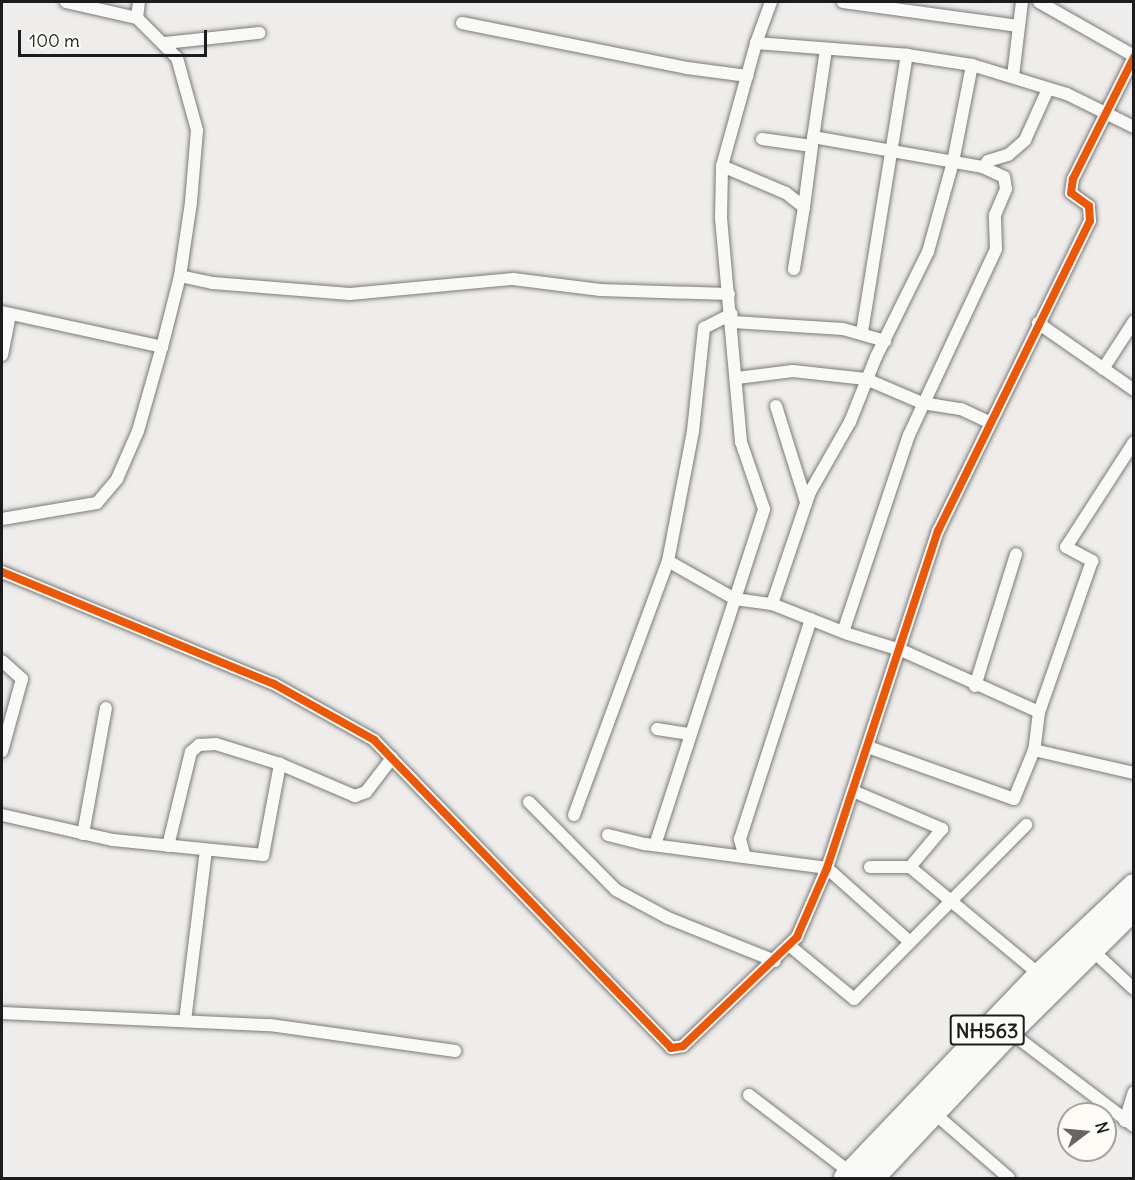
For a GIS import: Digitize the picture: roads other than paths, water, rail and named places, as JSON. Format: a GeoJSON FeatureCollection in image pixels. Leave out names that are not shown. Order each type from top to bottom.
{"type":"FeatureCollection","features":[{"type":"Feature","properties":{"kind":"highway","name":"NH563"},"geometry":{"type":"LineString","coordinates":[[856,1177],[934,1113],[1040,975],[1134,886]]}},
{"type":"Feature","properties":{"kind":"highway","name":"NH563"},"geometry":{"type":"LineString","coordinates":[[856,1177],[1002,1026],[1092,950],[1134,908]]}},
{"type":"Feature","properties":{"kind":"street"},"geometry":{"type":"LineString","coordinates":[[2,519],[97,503],[117,479],[138,431],[180,276],[197,130],[177,58],[165,43],[136,18],[66,2]]}},
{"type":"Feature","properties":{"kind":"street"},"geometry":{"type":"LineString","coordinates":[[136,18],[139,2]]}},
{"type":"Feature","properties":{"kind":"street"},"geometry":{"type":"LineString","coordinates":[[655,845],[764,509],[741,442],[732,318],[721,219],[722,166],[756,43],[771,2]]}},
{"type":"Feature","properties":{"kind":"street"},"geometry":{"type":"LineString","coordinates":[[843,2],[1018,26]]}},
{"type":"Feature","properties":{"kind":"street"},"geometry":{"type":"LineString","coordinates":[[1013,76],[1022,2]]}},
{"type":"Feature","properties":{"kind":"street"},"geometry":{"type":"LineString","coordinates":[[2,572],[274,684],[374,740],[671,1048],[697,1037],[798,938],[827,868],[901,650],[938,531],[1090,221],[1089,206],[1071,193],[1073,179],[1134,56],[1039,2]]}},
{"type":"Feature","properties":{"kind":"street"},"geometry":{"type":"LineString","coordinates":[[462,23],[687,68],[747,76]]}},
{"type":"Feature","properties":{"kind":"street"},"geometry":{"type":"LineString","coordinates":[[165,43],[259,33]]}},
{"type":"Feature","properties":{"kind":"street"},"geometry":{"type":"LineString","coordinates":[[756,43],[907,55],[972,65],[1067,94],[1134,127]]}},
{"type":"Feature","properties":{"kind":"street"},"geometry":{"type":"LineString","coordinates":[[794,268],[826,49]]}},
{"type":"Feature","properties":{"kind":"street"},"geometry":{"type":"LineString","coordinates":[[862,332],[907,55]]}},
{"type":"Feature","properties":{"kind":"street"},"geometry":{"type":"LineString","coordinates":[[772,604],[806,502],[850,422],[866,379],[928,252],[953,162],[972,65]]}},
{"type":"Feature","properties":{"kind":"street"},"geometry":{"type":"LineString","coordinates":[[983,167],[988,161],[1008,155],[1025,140],[1048,89]]}},
{"type":"Feature","properties":{"kind":"street"},"geometry":{"type":"LineString","coordinates":[[762,139],[893,150],[983,167],[1004,177],[1006,189],[995,215],[996,249],[922,403],[843,632]]}},
{"type":"Feature","properties":{"kind":"street"},"geometry":{"type":"LineString","coordinates":[[722,166],[786,193],[804,207]]}},
{"type":"Feature","properties":{"kind":"street"},"geometry":{"type":"LineString","coordinates":[[180,276],[213,283],[350,294],[513,279],[600,290],[729,294]]}},
{"type":"Feature","properties":{"kind":"street"},"geometry":{"type":"LineString","coordinates":[[2,355],[6,314],[162,347]]}},
{"type":"Feature","properties":{"kind":"street"},"geometry":{"type":"LineString","coordinates":[[574,815],[668,561],[693,431],[704,328],[732,318],[862,332],[885,341]]}},
{"type":"Feature","properties":{"kind":"street"},"geometry":{"type":"LineString","coordinates":[[1103,369],[1134,321]]}},
{"type":"Feature","properties":{"kind":"street"},"geometry":{"type":"LineString","coordinates":[[1038,323],[1134,390]]}},
{"type":"Feature","properties":{"kind":"street"},"geometry":{"type":"LineString","coordinates":[[737,378],[793,371],[866,379],[922,403],[961,409],[991,423]]}},
{"type":"Feature","properties":{"kind":"street"},"geometry":{"type":"LineString","coordinates":[[776,406],[806,502]]}},
{"type":"Feature","properties":{"kind":"street"},"geometry":{"type":"LineString","coordinates":[[868,747],[1014,799],[1034,750],[1038,712],[1092,561],[1066,547],[1134,442]]}},
{"type":"Feature","properties":{"kind":"street"},"geometry":{"type":"LineString","coordinates":[[975,686],[1016,554]]}},
{"type":"Feature","properties":{"kind":"street"},"geometry":{"type":"LineString","coordinates":[[668,561],[735,599],[772,604],[843,632],[901,650],[975,686],[1038,712]]}},
{"type":"Feature","properties":{"kind":"street"},"geometry":{"type":"LineString","coordinates":[[745,857],[740,839],[811,619]]}},
{"type":"Feature","properties":{"kind":"street"},"geometry":{"type":"LineString","coordinates":[[2,661],[22,679],[2,751]]}},
{"type":"Feature","properties":{"kind":"street"},"geometry":{"type":"LineString","coordinates":[[83,834],[106,708]]}},
{"type":"Feature","properties":{"kind":"street"},"geometry":{"type":"LineString","coordinates":[[657,729],[690,734]]}},
{"type":"Feature","properties":{"kind":"street"},"geometry":{"type":"LineString","coordinates":[[168,846],[191,752],[199,744],[216,744],[280,764],[355,796],[366,792],[392,758]]}},
{"type":"Feature","properties":{"kind":"street"},"geometry":{"type":"LineString","coordinates":[[1034,750],[1134,773]]}},
{"type":"Feature","properties":{"kind":"street"},"geometry":{"type":"LineString","coordinates":[[2,815],[83,834],[168,846],[263,855],[280,764]]}},
{"type":"Feature","properties":{"kind":"street"},"geometry":{"type":"LineString","coordinates":[[853,791],[942,829],[910,867]]}},
{"type":"Feature","properties":{"kind":"street"},"geometry":{"type":"LineString","coordinates":[[529,802],[616,890],[668,918],[775,961]]}},
{"type":"Feature","properties":{"kind":"street"},"geometry":{"type":"LineString","coordinates":[[790,946],[854,999],[951,898],[1026,825]]}},
{"type":"Feature","properties":{"kind":"street"},"geometry":{"type":"LineString","coordinates":[[608,835],[655,845],[827,868],[909,941]]}},
{"type":"Feature","properties":{"kind":"street"},"geometry":{"type":"LineString","coordinates":[[185,1022],[206,850]]}},
{"type":"Feature","properties":{"kind":"street"},"geometry":{"type":"LineString","coordinates":[[870,867],[910,867],[951,898],[1040,975]]}},
{"type":"Feature","properties":{"kind":"street"},"geometry":{"type":"LineString","coordinates":[[1092,950],[1134,989]]}},
{"type":"Feature","properties":{"kind":"street"},"geometry":{"type":"LineString","coordinates":[[2,1013],[270,1025],[455,1051]]}},
{"type":"Feature","properties":{"kind":"street"},"geometry":{"type":"LineString","coordinates":[[1002,1026],[1129,1124],[1134,1092]]}},
{"type":"Feature","properties":{"kind":"street"},"geometry":{"type":"LineString","coordinates":[[749,1095],[856,1177]]}},
{"type":"Feature","properties":{"kind":"street"},"geometry":{"type":"LineString","coordinates":[[934,1113],[1010,1179]]}}]}
